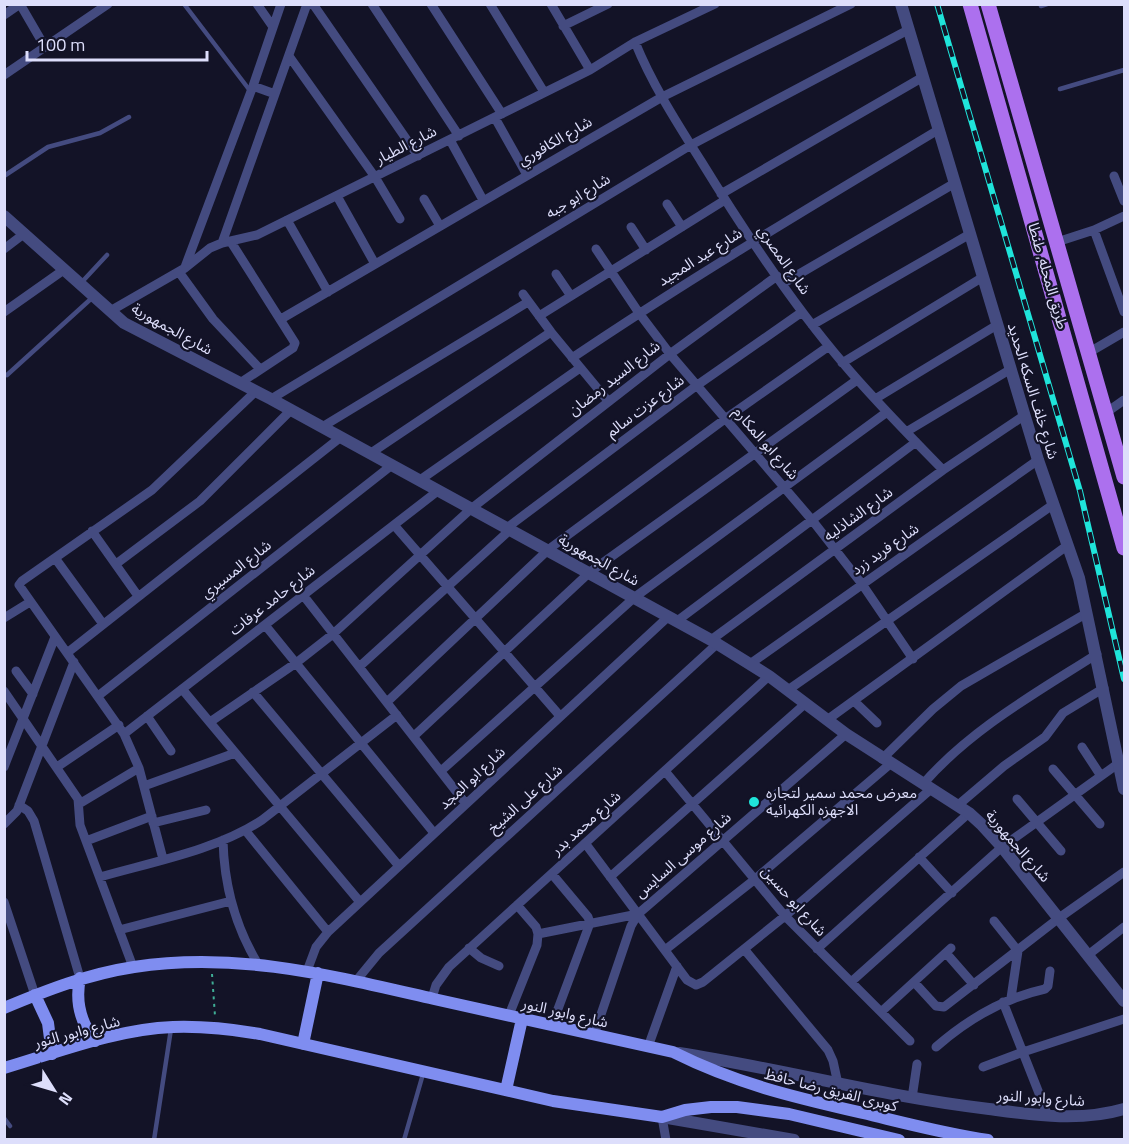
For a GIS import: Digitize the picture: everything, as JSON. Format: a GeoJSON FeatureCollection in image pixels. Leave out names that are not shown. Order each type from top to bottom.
{"type":"FeatureCollection","features":[{"type":"Feature","properties":{"kind":"main road","name":"طريق المحله, طنطا"},"geometry":{"type":"LineString","coordinates":[[970,4],[1125,548]]}},
{"type":"Feature","properties":{"kind":"main road","name":"طريق المحله, طنطا"},"geometry":{"type":"LineString","coordinates":[[988,4],[1089,352],[1122,455],[1125,477]]}},
{"type":"Feature","properties":{"kind":"main road"},"geometry":{"type":"LineString","coordinates":[[989,68],[1001,69],[1006,63]]}},
{"type":"Feature","properties":{"kind":"main road"},"geometry":{"type":"LineString","coordinates":[[1002,111],[1009,104],[1018,105]]}},
{"type":"Feature","properties":{"kind":"main road","name":"شارع وابور النور"},"geometry":{"type":"LineString","coordinates":[[4,1008],[80,978],[133,967],[211,961],[258,964],[356,981],[673,1052]]}},
{"type":"Feature","properties":{"kind":"main road"},"geometry":{"type":"LineString","coordinates":[[303,1044],[312,972]]}},
{"type":"Feature","properties":{"kind":"main road"},"geometry":{"type":"LineString","coordinates":[[80,978],[78,1007],[84,1025],[95,1041]]}},
{"type":"Feature","properties":{"kind":"main road"},"geometry":{"type":"LineString","coordinates":[[35,996],[48,1023],[52,1054]]}},
{"type":"Feature","properties":{"kind":"main road"},"geometry":{"type":"LineString","coordinates":[[506,1090],[522,1019]]}},
{"type":"Feature","properties":{"kind":"main road","name":"شارع وابور النور"},"geometry":{"type":"LineString","coordinates":[[4,1068],[95,1041],[149,1029],[216,1028],[260,1034],[506,1090],[601,1109],[662,1117]]}},
{"type":"Feature","properties":{"kind":"main road","name":"كوبرى الفريق رضا حافظ"},"geometry":{"type":"LineString","coordinates":[[673,1052],[720,1074],[760,1088],[928,1129],[988,1140]]}},
{"type":"Feature","properties":{"kind":"main road"},"geometry":{"type":"LineString","coordinates":[[662,1117],[685,1110],[737,1107],[789,1114],[899,1140]]}},
{"type":"Feature","properties":{"kind":"street"},"geometry":{"type":"LineString","coordinates":[[4,15],[20,4],[45,47]]}},
{"type":"Feature","properties":{"kind":"street"},"geometry":{"type":"LineString","coordinates":[[4,75],[108,4]]}},
{"type":"Feature","properties":{"kind":"street"},"geometry":{"type":"LineString","coordinates":[[257,4],[273,27]]}},
{"type":"Feature","properties":{"kind":"street"},"geometry":{"type":"LineString","coordinates":[[261,369],[213,319],[182,270],[252,89],[280,4]]}},
{"type":"Feature","properties":{"kind":"street"},"geometry":{"type":"LineString","coordinates":[[240,383],[294,347],[294,341],[281,319],[226,242],[307,4]]}},
{"type":"Feature","properties":{"kind":"street"},"geometry":{"type":"LineString","coordinates":[[314,4],[418,156]]}},
{"type":"Feature","properties":{"kind":"street"},"geometry":{"type":"LineString","coordinates":[[372,4],[454,138],[483,200]]}},
{"type":"Feature","properties":{"kind":"street"},"geometry":{"type":"LineString","coordinates":[[431,4],[498,116],[527,175]]}},
{"type":"Feature","properties":{"kind":"street"},"geometry":{"type":"LineString","coordinates":[[490,4],[544,92]]}},
{"type":"Feature","properties":{"kind":"street"},"geometry":{"type":"LineString","coordinates":[[551,4],[590,70]]}},
{"type":"Feature","properties":{"kind":"street"},"geometry":{"type":"LineString","coordinates":[[564,26],[608,4]]}},
{"type":"Feature","properties":{"kind":"street","name":"شارع الطيار"},"geometry":{"type":"LineString","coordinates":[[112,310],[182,270],[205,251],[226,242],[257,236],[590,70],[634,42],[715,4]]}},
{"type":"Feature","properties":{"kind":"street","name":"شارع الكافوري"},"geometry":{"type":"LineString","coordinates":[[281,319],[662,97],[851,4]]}},
{"type":"Feature","properties":{"kind":"street","name":"شارع خلف السكه الحديد"},"geometry":{"type":"LineString","coordinates":[[901,4],[1038,460],[1068,545],[1097,654],[1125,789]]}},
{"type":"Feature","properties":{"kind":"street","name":"شارع ابو جبه"},"geometry":{"type":"LineString","coordinates":[[271,399],[691,145],[908,30]]}},
{"type":"Feature","properties":{"kind":"street","name":"شارع المصري"},"geometry":{"type":"LineString","coordinates":[[634,42],[662,97],[723,197],[802,312],[857,380],[943,470]]}},
{"type":"Feature","properties":{"kind":"street"},"geometry":{"type":"LineString","coordinates":[[289,56],[375,177],[400,219]]}},
{"type":"Feature","properties":{"kind":"street"},"geometry":{"type":"LineString","coordinates":[[539,316],[682,227],[723,197],[922,77]]}},
{"type":"Feature","properties":{"kind":"street"},"geometry":{"type":"LineString","coordinates":[[252,89],[275,94]]}},
{"type":"Feature","properties":{"kind":"street","name":"شارع عبد المجيد"},"geometry":{"type":"LineString","coordinates":[[572,358],[639,313],[938,130]]}},
{"type":"Feature","properties":{"kind":"street"},"geometry":{"type":"LineString","coordinates":[[1114,176],[1125,201]]}},
{"type":"Feature","properties":{"kind":"street","name":"شارع السيد رمضان"},"geometry":{"type":"LineString","coordinates":[[210,722],[296,663],[333,634],[472,508],[670,354],[779,280],[954,183]]}},
{"type":"Feature","properties":{"kind":"street"},"geometry":{"type":"LineString","coordinates":[[337,196],[375,264]]}},
{"type":"Feature","properties":{"kind":"street"},"geometry":{"type":"LineString","coordinates":[[424,199],[440,226]]}},
{"type":"Feature","properties":{"kind":"street"},"geometry":{"type":"LineString","coordinates":[[667,204],[682,227]]}},
{"type":"Feature","properties":{"kind":"street","name":"شارع الجمهورية"},"geometry":{"type":"LineString","coordinates":[[4,216],[124,322],[549,549],[715,641],[769,676],[846,735],[969,813],[1002,847],[1088,955],[1120,986],[1125,1001]]}},
{"type":"Feature","properties":{"kind":"street"},"geometry":{"type":"LineString","coordinates":[[1057,242],[1094,230],[1125,216]]}},
{"type":"Feature","properties":{"kind":"street"},"geometry":{"type":"LineString","coordinates":[[287,220],[328,292]]}},
{"type":"Feature","properties":{"kind":"street"},"geometry":{"type":"LineString","coordinates":[[631,227],[646,250]]}},
{"type":"Feature","properties":{"kind":"street"},"geometry":{"type":"LineString","coordinates":[[1094,230],[1125,312]]}},
{"type":"Feature","properties":{"kind":"street"},"geometry":{"type":"LineString","coordinates":[[4,249],[24,233]]}},
{"type":"Feature","properties":{"kind":"street"},"geometry":{"type":"LineString","coordinates":[[812,325],[970,234]]}},
{"type":"Feature","properties":{"kind":"street","name":"شارع ابو المكارم"},"geometry":{"type":"LineString","coordinates":[[596,249],[670,354],[812,520],[862,584],[913,659]]}},
{"type":"Feature","properties":{"kind":"street"},"geometry":{"type":"LineString","coordinates":[[4,312],[65,268]]}},
{"type":"Feature","properties":{"kind":"street"},"geometry":{"type":"LineString","coordinates":[[555,274],[571,296]]}},
{"type":"Feature","properties":{"kind":"street"},"geometry":{"type":"LineString","coordinates":[[842,363],[983,277]]}},
{"type":"Feature","properties":{"kind":"street"},"geometry":{"type":"LineString","coordinates":[[322,427],[526,298],[608,401]]}},
{"type":"Feature","properties":{"kind":"street","name":"شارع عزت سالم"},"geometry":{"type":"LineString","coordinates":[[359,667],[510,528],[696,386],[802,312]]}},
{"type":"Feature","properties":{"kind":"street"},"geometry":{"type":"LineString","coordinates":[[875,399],[998,325]]}},
{"type":"Feature","properties":{"kind":"street"},"geometry":{"type":"LineString","coordinates":[[371,453],[551,332]]}},
{"type":"Feature","properties":{"kind":"street"},"geometry":{"type":"LineString","coordinates":[[1089,352],[1125,332]]}},
{"type":"Feature","properties":{"kind":"street"},"geometry":{"type":"LineString","coordinates":[[387,702],[549,549],[725,419],[829,346]]}},
{"type":"Feature","properties":{"kind":"street"},"geometry":{"type":"LineString","coordinates":[[420,480],[580,368]]}},
{"type":"Feature","properties":{"kind":"street"},"geometry":{"type":"LineString","coordinates":[[906,432],[1011,369]]}},
{"type":"Feature","properties":{"kind":"street"},"geometry":{"type":"LineString","coordinates":[[414,736],[590,572],[857,380]]}},
{"type":"Feature","properties":{"kind":"street"},"geometry":{"type":"LineString","coordinates":[[163,859],[144,786],[121,730],[19,585],[160,483],[256,391]]}},
{"type":"Feature","properties":{"kind":"street"},"geometry":{"type":"LineString","coordinates":[[1107,412],[1125,400]]}},
{"type":"Feature","properties":{"kind":"street"},"geometry":{"type":"LineString","coordinates":[[116,564],[201,501],[291,410]]}},
{"type":"Feature","properties":{"kind":"street"},"geometry":{"type":"LineString","coordinates":[[441,771],[635,597],[887,412]]}},
{"type":"Feature","properties":{"kind":"street","name":"شارع الشاذليه"},"geometry":{"type":"LineString","coordinates":[[715,641],[943,470],[1025,415]]}},
{"type":"Feature","properties":{"kind":"street"},"geometry":{"type":"LineString","coordinates":[[67,653],[341,437]]}},
{"type":"Feature","properties":{"kind":"street","name":"شارع ابو المجد"},"geometry":{"type":"LineString","coordinates":[[312,972],[316,947],[328,932],[560,716],[673,618],[812,520],[916,442]]}},
{"type":"Feature","properties":{"kind":"street","name":"شارع فريد زرد"},"geometry":{"type":"LineString","coordinates":[[750,664],[1038,460]]}},
{"type":"Feature","properties":{"kind":"street","name":"شارع المسيري"},"geometry":{"type":"LineString","coordinates":[[98,696],[392,465]]}},
{"type":"Feature","properties":{"kind":"street","name":"شارع حامد عرفات"},"geometry":{"type":"LineString","coordinates":[[57,767],[147,716],[439,490]]}},
{"type":"Feature","properties":{"kind":"street"},"geometry":{"type":"LineString","coordinates":[[788,690],[1054,504]]}},
{"type":"Feature","properties":{"kind":"street"},"geometry":{"type":"LineString","coordinates":[[394,525],[560,716]]}},
{"type":"Feature","properties":{"kind":"street"},"geometry":{"type":"LineString","coordinates":[[92,531],[138,596]]}},
{"type":"Feature","properties":{"kind":"street"},"geometry":{"type":"LineString","coordinates":[[827,720],[1068,545]]}},
{"type":"Feature","properties":{"kind":"street"},"geometry":{"type":"LineString","coordinates":[[55,558],[103,624]]}},
{"type":"Feature","properties":{"kind":"street"},"geometry":{"type":"LineString","coordinates":[[303,595],[466,804]]}},
{"type":"Feature","properties":{"kind":"street"},"geometry":{"type":"LineString","coordinates":[[4,618],[30,602]]}},
{"type":"Feature","properties":{"kind":"street"},"geometry":{"type":"LineString","coordinates":[[665,950],[754,880],[886,761],[933,709],[961,686],[1087,613]]}},
{"type":"Feature","properties":{"kind":"street"},"geometry":{"type":"LineString","coordinates":[[265,625],[434,833]]}},
{"type":"Feature","properties":{"kind":"street"},"geometry":{"type":"LineString","coordinates":[[4,767],[56,637]]}},
{"type":"Feature","properties":{"kind":"street","name":"شارع على الشيخ"},"geometry":{"type":"LineString","coordinates":[[356,981],[379,953],[715,641]]}},
{"type":"Feature","properties":{"kind":"street"},"geometry":{"type":"LineString","coordinates":[[585,843],[677,966],[690,982],[696,985],[703,982],[785,916],[927,787],[938,766],[970,737],[1097,654]]}},
{"type":"Feature","properties":{"kind":"street"},"geometry":{"type":"LineString","coordinates":[[4,824],[13,817],[19,805],[74,662]]}},
{"type":"Feature","properties":{"kind":"street"},"geometry":{"type":"LineString","coordinates":[[16,671],[33,694]]}},
{"type":"Feature","properties":{"kind":"street","name":"شارع محمد بدر"},"geometry":{"type":"LineString","coordinates":[[432,998],[436,985],[444,973],[469,948],[769,676]]}},
{"type":"Feature","properties":{"kind":"street"},"geometry":{"type":"LineString","coordinates":[[957,806],[1004,766],[1045,737],[1063,713],[1104,688]]}},
{"type":"Feature","properties":{"kind":"street"},"geometry":{"type":"LineString","coordinates":[[182,689],[360,902]]}},
{"type":"Feature","properties":{"kind":"street"},"geometry":{"type":"LineString","coordinates":[[4,691],[57,767],[79,804],[78,817],[133,967]]}},
{"type":"Feature","properties":{"kind":"street"},"geometry":{"type":"LineString","coordinates":[[254,692],[399,866]]}},
{"type":"Feature","properties":{"kind":"street"},"geometry":{"type":"LineString","coordinates":[[854,701],[877,723]]}},
{"type":"Feature","properties":{"kind":"street"},"geometry":{"type":"LineString","coordinates":[[610,877],[806,703]]}},
{"type":"Feature","properties":{"kind":"street"},"geometry":{"type":"LineString","coordinates":[[100,877],[223,840],[245,830],[280,806],[397,715]]}},
{"type":"Feature","properties":{"kind":"street"},"geometry":{"type":"LineString","coordinates":[[147,716],[171,751]]}},
{"type":"Feature","properties":{"kind":"street","name":"شارع موسى السايس"},"geometry":{"type":"LineString","coordinates":[[594,1035],[631,926],[638,914],[846,735]]}},
{"type":"Feature","properties":{"kind":"street"},"geometry":{"type":"LineString","coordinates":[[1082,747],[1101,776]]}},
{"type":"Feature","properties":{"kind":"street"},"geometry":{"type":"LineString","coordinates":[[144,786],[235,753]]}},
{"type":"Feature","properties":{"kind":"street"},"geometry":{"type":"LineString","coordinates":[[850,982],[1002,847],[1119,763]]}},
{"type":"Feature","properties":{"kind":"street"},"geometry":{"type":"LineString","coordinates":[[79,804],[138,768]]}},
{"type":"Feature","properties":{"kind":"street"},"geometry":{"type":"LineString","coordinates":[[1053,769],[1100,824]]}},
{"type":"Feature","properties":{"kind":"street","name":"شارع ابو حسين"},"geometry":{"type":"LineString","coordinates":[[665,771],[785,916],[910,1041]]}},
{"type":"Feature","properties":{"kind":"street"},"geometry":{"type":"LineString","coordinates":[[1017,799],[1061,851]]}},
{"type":"Feature","properties":{"kind":"street"},"geometry":{"type":"LineString","coordinates":[[19,805],[28,811],[34,821],[80,978]]}},
{"type":"Feature","properties":{"kind":"street"},"geometry":{"type":"LineString","coordinates":[[86,841],[152,819],[207,810]]}},
{"type":"Feature","properties":{"kind":"street"},"geometry":{"type":"LineString","coordinates":[[817,949],[969,813]]}},
{"type":"Feature","properties":{"kind":"street"},"geometry":{"type":"LineString","coordinates":[[245,830],[328,932]]}},
{"type":"Feature","properties":{"kind":"street"},"geometry":{"type":"LineString","coordinates":[[223,840],[225,871],[231,901],[242,934],[258,964]]}},
{"type":"Feature","properties":{"kind":"street"},"geometry":{"type":"LineString","coordinates":[[919,857],[952,893]]}},
{"type":"Feature","properties":{"kind":"street"},"geometry":{"type":"LineString","coordinates":[[914,982],[936,1006],[946,1006],[1059,918],[1125,872]]}},
{"type":"Feature","properties":{"kind":"street"},"geometry":{"type":"LineString","coordinates":[[552,874],[588,918],[590,924],[552,1025]]}},
{"type":"Feature","properties":{"kind":"street"},"geometry":{"type":"LineString","coordinates":[[120,930],[231,901]]}},
{"type":"Feature","properties":{"kind":"street"},"geometry":{"type":"LineString","coordinates":[[4,902],[35,996]]}},
{"type":"Feature","properties":{"kind":"street"},"geometry":{"type":"LineString","coordinates":[[509,1016],[537,945],[538,934],[536,927],[518,905]]}},
{"type":"Feature","properties":{"kind":"street"},"geometry":{"type":"LineString","coordinates":[[538,934],[638,914]]}},
{"type":"Feature","properties":{"kind":"street"},"geometry":{"type":"LineString","coordinates":[[994,921],[1018,951]]}},
{"type":"Feature","properties":{"kind":"street"},"geometry":{"type":"LineString","coordinates":[[1088,955],[1125,927]]}},
{"type":"Feature","properties":{"kind":"street"},"geometry":{"type":"LineString","coordinates":[[469,948],[481,958],[499,966]]}},
{"type":"Feature","properties":{"kind":"street"},"geometry":{"type":"LineString","coordinates":[[744,949],[828,1050],[838,1084]]}},
{"type":"Feature","properties":{"kind":"street"},"geometry":{"type":"LineString","coordinates":[[881,1012],[948,950],[974,985]]}},
{"type":"Feature","properties":{"kind":"street"},"geometry":{"type":"LineString","coordinates":[[1018,951],[1007,1000],[1023,1052],[1048,1116]]}},
{"type":"Feature","properties":{"kind":"street"},"geometry":{"type":"LineString","coordinates":[[648,1047],[677,966]]}},
{"type":"Feature","properties":{"kind":"street"},"geometry":{"type":"LineString","coordinates":[[936,1047],[968,1022],[1007,1000],[1045,989],[1048,986],[1050,971]]}},
{"type":"Feature","properties":{"kind":"street"},"geometry":{"type":"LineString","coordinates":[[983,1067],[1125,1019]]}},
{"type":"Feature","properties":{"kind":"street","name":"شارع وابور النور"},"geometry":{"type":"LineString","coordinates":[[673,1052],[756,1066],[912,1098],[1048,1116],[1092,1117],[1125,1109]]}},
{"type":"Feature","properties":{"kind":"street"},"geometry":{"type":"LineString","coordinates":[[912,1098],[917,1064]]}},
{"type":"Feature","properties":{"kind":"street"},"geometry":{"type":"LineString","coordinates":[[662,1117],[666,1140]]}},
{"type":"Feature","properties":{"kind":"street","name":"شارع وابور النور"},"geometry":{"type":"LineString","coordinates":[[662,1117],[794,1140]]}},
{"type":"Feature","properties":{"kind":"lane"},"geometry":{"type":"LineString","coordinates":[[184,4],[252,89]]}},
{"type":"Feature","properties":{"kind":"lane"},"geometry":{"type":"LineString","coordinates":[[1041,6],[1047,4]]}},
{"type":"Feature","properties":{"kind":"lane"},"geometry":{"type":"LineString","coordinates":[[1060,89],[1125,70]]}},
{"type":"Feature","properties":{"kind":"lane"},"geometry":{"type":"LineString","coordinates":[[4,176],[48,147],[100,133],[129,117]]}},
{"type":"Feature","properties":{"kind":"lane"},"geometry":{"type":"LineString","coordinates":[[81,283],[107,255]]}},
{"type":"Feature","properties":{"kind":"lane"},"geometry":{"type":"LineString","coordinates":[[7,375],[95,296]]}},
{"type":"Feature","properties":{"kind":"lane"},"geometry":{"type":"LineString","coordinates":[[154,1140],[171,1027]]}},
{"type":"Feature","properties":{"kind":"lane"},"geometry":{"type":"LineString","coordinates":[[404,1140],[424,1071]]}},
{"type":"Feature","properties":{"kind":"lane"},"geometry":{"type":"LineString","coordinates":[[4,1118],[10,1126]]}},
{"type":"Feature","properties":{"kind":"path"},"geometry":{"type":"LineString","coordinates":[[211,961],[216,1028]]}},
{"type":"Feature","properties":{"kind":"railway"},"geometry":{"type":"LineString","coordinates":[[937,4],[1080,491],[1124,679]]}},
{"type":"Feature","properties":{"kind":"place","name":"معرض محمد سمير لتجاره الاجهزه الكهرائيه"},"geometry":{"type":"Point","coordinates":[754,802]}}]}
